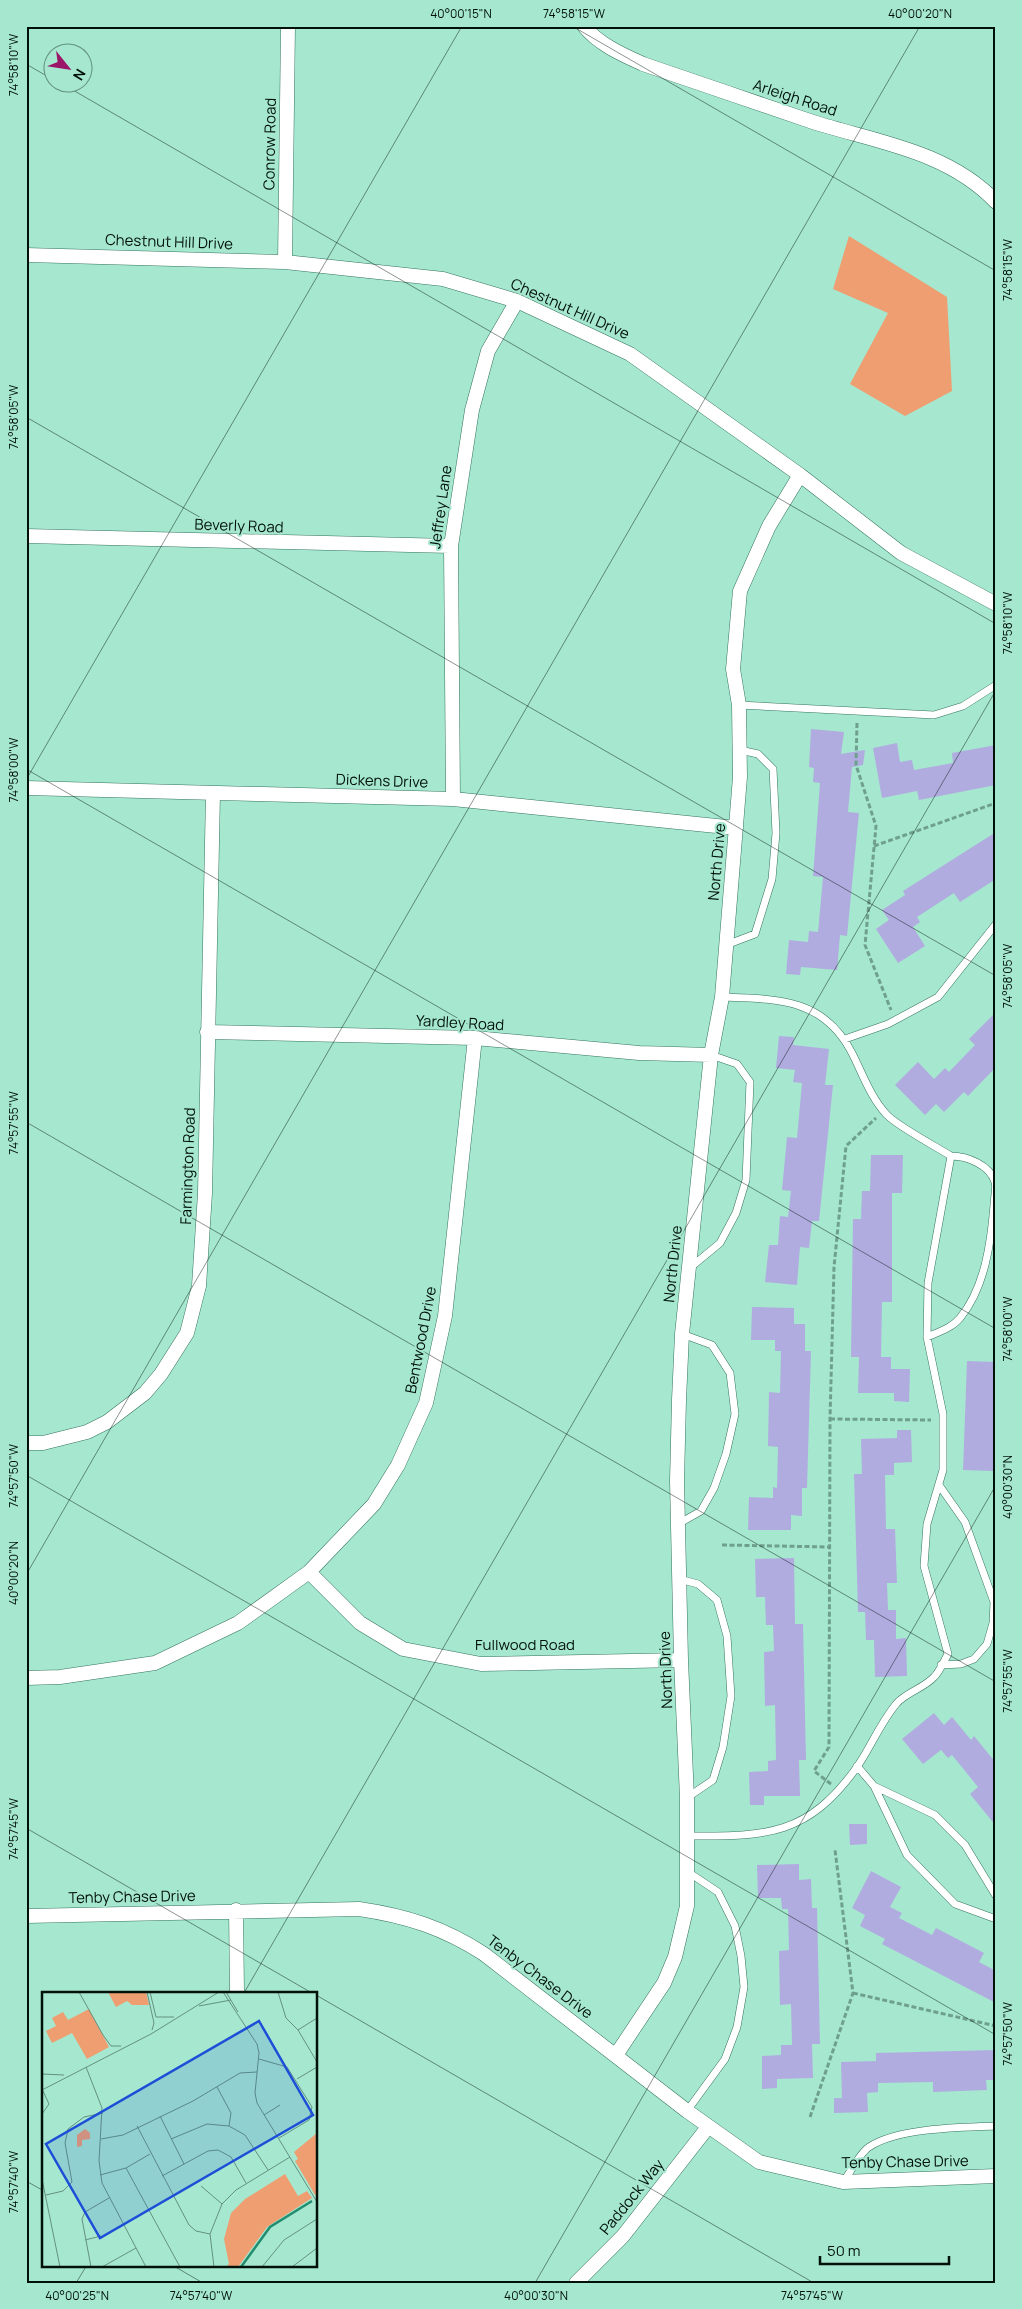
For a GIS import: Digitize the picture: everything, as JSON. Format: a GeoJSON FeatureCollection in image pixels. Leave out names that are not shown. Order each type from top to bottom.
{"type":"FeatureCollection","features":[{"type":"Feature","properties":{"kind":"street","name":"Conrow Road"},"geometry":{"type":"LineString","coordinates":[[285,262],[288,26]]}},
{"type":"Feature","properties":{"kind":"street","name":"Arleigh Road"},"geometry":{"type":"LineString","coordinates":[[584,26],[589,33],[623,56],[815,122],[893,144],[942,163],[985,191],[996,202]]}},
{"type":"Feature","properties":{"kind":"street","name":"Chestnut Hill Drive"},"geometry":{"type":"LineString","coordinates":[[26,255],[285,262],[443,278],[517,301],[630,354],[800,475],[901,553],[996,604]]}},
{"type":"Feature","properties":{"kind":"street","name":"Jeffrey Lane"},"geometry":{"type":"LineString","coordinates":[[453,799],[451,546],[472,410],[488,351],[517,301]]}},
{"type":"Feature","properties":{"kind":"street","name":"North Drive"},"geometry":{"type":"LineString","coordinates":[[616,2055],[664,1983],[671,1966],[687,1906],[688,1836],[678,1524],[682,1334],[711,1055],[722,997],[740,777],[739,705],[733,669],[740,591],[769,526],[800,475]]}},
{"type":"Feature","properties":{"kind":"street","name":"Beverly Road"},"geometry":{"type":"LineString","coordinates":[[26,536],[451,546]]}},
{"type":"Feature","properties":{"kind":"street","name":"Dickens Drive"},"geometry":{"type":"LineString","coordinates":[[26,788],[453,799],[736,828]]}},
{"type":"Feature","properties":{"kind":"street","name":"Farmington Road"},"geometry":{"type":"LineString","coordinates":[[26,1443],[43,1443],[78,1434],[107,1422],[145,1393],[162,1374],[187,1333],[199,1286],[205,1202],[207,1032],[214,793]]}},
{"type":"Feature","properties":{"kind":"street","name":"Yardley Road"},"geometry":{"type":"LineString","coordinates":[[207,1032],[475,1038],[639,1053],[711,1055]]}},
{"type":"Feature","properties":{"kind":"street","name":"Bentwood Drive"},"geometry":{"type":"LineString","coordinates":[[26,1678],[60,1677],[155,1663],[238,1623],[309,1572],[374,1504],[398,1465],[426,1403],[445,1316],[475,1038]]}},
{"type":"Feature","properties":{"kind":"street","name":"Fullwood Road"},"geometry":{"type":"LineString","coordinates":[[309,1572],[360,1623],[403,1649],[481,1664],[681,1660]]}},
{"type":"Feature","properties":{"kind":"street","name":"Tenby Chase Drive"},"geometry":{"type":"LineString","coordinates":[[26,1916],[236,1910],[359,1909],[393,1914],[457,1936],[484,1954],[708,2127],[758,2162],[843,2182],[996,2176]]}},
{"type":"Feature","properties":{"kind":"street"},"geometry":{"type":"LineString","coordinates":[[236,1910],[237,1992]]}},
{"type":"Feature","properties":{"kind":"street","name":"Paddock Way"},"geometry":{"type":"LineString","coordinates":[[576,2283],[623,2236],[708,2127]]}},
{"type":"Feature","properties":{"kind":"lane"},"geometry":{"type":"LineString","coordinates":[[739,705],[934,715],[963,706],[996,685]]}},
{"type":"Feature","properties":{"kind":"lane"},"geometry":{"type":"LineString","coordinates":[[726,945],[755,934],[772,879],[776,833],[773,768],[758,754],[740,750]]}},
{"type":"Feature","properties":{"kind":"lane"},"geometry":{"type":"LineString","coordinates":[[845,1038],[895,1020],[938,996],[996,924]]}},
{"type":"Feature","properties":{"kind":"lane"},"geometry":{"type":"LineString","coordinates":[[722,997],[776,999],[819,1012],[845,1038],[870,1092],[887,1115],[951,1156],[963,1156],[990,1172],[996,1183],[992,1229],[986,1265],[973,1297],[960,1318],[950,1326],[927,1337]]}},
{"type":"Feature","properties":{"kind":"lane"},"geometry":{"type":"LineString","coordinates":[[688,1269],[720,1243],[736,1213],[746,1180],[750,1082],[737,1064],[711,1055]]}},
{"type":"Feature","properties":{"kind":"lane"},"geometry":{"type":"LineString","coordinates":[[688,1836],[749,1836],[794,1825],[830,1800],[857,1766],[878,1729],[898,1702],[934,1677],[948,1654],[924,1566],[927,1524],[943,1470],[943,1420],[927,1337],[928,1283],[951,1156]]}},
{"type":"Feature","properties":{"kind":"lane"},"geometry":{"type":"LineString","coordinates":[[678,1524],[701,1511],[714,1488],[726,1454],[735,1414],[730,1373],[712,1345],[682,1334]]}},
{"type":"Feature","properties":{"kind":"lane"},"geometry":{"type":"LineString","coordinates":[[939,1485],[965,1522],[994,1602],[993,1623],[987,1644],[974,1659],[961,1664],[941,1665]]}},
{"type":"Feature","properties":{"kind":"lane"},"geometry":{"type":"LineString","coordinates":[[679,1579],[698,1584],[717,1600],[727,1636],[731,1696],[722,1747],[713,1780],[687,1798]]}},
{"type":"Feature","properties":{"kind":"lane"},"geometry":{"type":"LineString","coordinates":[[857,1766],[874,1786],[907,1855],[955,1904],[996,1919]]}},
{"type":"Feature","properties":{"kind":"lane"},"geometry":{"type":"LineString","coordinates":[[874,1786],[935,1814],[966,1845],[996,1896]]}},
{"type":"Feature","properties":{"kind":"lane"},"geometry":{"type":"LineString","coordinates":[[687,2111],[725,2059],[737,2027],[744,1987],[741,1956],[735,1926],[718,1892],[688,1872]]}},
{"type":"Feature","properties":{"kind":"lane"},"geometry":{"type":"LineString","coordinates":[[843,2182],[869,2147],[900,2135],[958,2127],[996,2126]]}},
{"type":"Feature","properties":{"kind":"path"},"geometry":{"type":"LineString","coordinates":[[857,711],[856,765],[876,826],[865,945],[895,1020]]}},
{"type":"Feature","properties":{"kind":"path"},"geometry":{"type":"LineString","coordinates":[[874,846],[996,803]]}},
{"type":"Feature","properties":{"kind":"path"},"geometry":{"type":"LineString","coordinates":[[839,1789],[814,1771],[829,1747],[830,1419],[834,1267],[846,1146],[884,1111]]}},
{"type":"Feature","properties":{"kind":"path"},"geometry":{"type":"LineString","coordinates":[[830,1419],[943,1420]]}},
{"type":"Feature","properties":{"kind":"path"},"geometry":{"type":"LineString","coordinates":[[722,1545],[830,1547]]}},
{"type":"Feature","properties":{"kind":"path"},"geometry":{"type":"LineString","coordinates":[[810,2117],[854,1993],[835,1850]]}},
{"type":"Feature","properties":{"kind":"path"},"geometry":{"type":"LineString","coordinates":[[854,1993],[996,2026]]}},
{"type":"Feature","properties":{"kind":"shaded area"},"geometry":{"type":"Polygon","coordinates":[[[849,236],[947,297],[952,391],[905,416],[850,384],[888,313],[833,289],[849,236]]]}},
{"type":"Feature","properties":{"kind":"building"},"geometry":{"type":"Polygon","coordinates":[[[811,729],[844,732],[841,754],[865,750],[863,765],[852,767],[848,812],[859,813],[847,936],[840,935],[837,970],[801,967],[800,975],[786,974],[789,940],[808,942],[809,931],[818,932],[823,877],[813,876],[820,783],[813,782],[814,768],[809,767],[811,729]]]}},
{"type":"Feature","properties":{"kind":"building"},"geometry":{"type":"Polygon","coordinates":[[[897,743],[900,762],[912,760],[914,770],[953,763],[952,753],[996,745],[996,785],[919,800],[917,791],[882,798],[873,748],[897,743]]]}},
{"type":"Feature","properties":{"kind":"building"},"geometry":{"type":"Polygon","coordinates":[[[996,832],[996,879],[960,902],[954,893],[917,917],[920,922],[913,927],[925,946],[898,963],[876,929],[889,920],[882,910],[905,895],[903,891],[996,832]]]}},
{"type":"Feature","properties":{"kind":"building"},"geometry":{"type":"Polygon","coordinates":[[[996,1012],[996,1067],[968,1096],[964,1092],[944,1112],[936,1104],[925,1115],[895,1085],[918,1062],[934,1079],[945,1068],[949,1072],[975,1045],[969,1039],[996,1012]]]}},
{"type":"Feature","properties":{"kind":"building"},"geometry":{"type":"Polygon","coordinates":[[[779,1036],[794,1037],[793,1045],[829,1049],[825,1085],[833,1085],[819,1221],[812,1221],[809,1248],[800,1247],[797,1285],[765,1282],[769,1245],[778,1245],[780,1216],[788,1217],[791,1191],[782,1190],[787,1137],[797,1138],[802,1083],[793,1082],[795,1070],[776,1068],[779,1036]]]}},
{"type":"Feature","properties":{"kind":"building"},"geometry":{"type":"Polygon","coordinates":[[[871,1155],[903,1155],[902,1193],[892,1193],[892,1302],[882,1302],[881,1357],[891,1357],[891,1369],[910,1369],[909,1402],[894,1401],[894,1393],[858,1393],[859,1357],[851,1357],[853,1219],[861,1219],[862,1191],[870,1191],[871,1155]]]}},
{"type":"Feature","properties":{"kind":"building"},"geometry":{"type":"Polygon","coordinates":[[[752,1307],[794,1308],[794,1324],[805,1324],[805,1351],[811,1351],[807,1488],[802,1488],[802,1516],[791,1515],[791,1530],[748,1530],[749,1497],[773,1498],[773,1487],[777,1488],[778,1447],[768,1446],[769,1392],[780,1393],[781,1351],[775,1351],[775,1340],[751,1340],[752,1307]]]}},
{"type":"Feature","properties":{"kind":"building"},"geometry":{"type":"Polygon","coordinates":[[[967,1361],[996,1362],[993,1471],[963,1470],[967,1361]]]}},
{"type":"Feature","properties":{"kind":"building"},"geometry":{"type":"Polygon","coordinates":[[[897,1430],[911,1430],[912,1462],[894,1463],[894,1475],[885,1475],[886,1529],[895,1529],[897,1583],[887,1583],[888,1610],[896,1610],[896,1639],[906,1638],[907,1676],[875,1677],[874,1640],[866,1640],[865,1612],[858,1612],[854,1474],[862,1474],[861,1439],[897,1438],[897,1430]]]}},
{"type":"Feature","properties":{"kind":"building"},"geometry":{"type":"Polygon","coordinates":[[[794,1558],[795,1624],[803,1624],[806,1760],[799,1760],[800,1796],[764,1796],[764,1805],[750,1805],[749,1772],[768,1771],[768,1761],[776,1760],[775,1705],[765,1706],[764,1652],[774,1651],[773,1625],[766,1625],[765,1597],[756,1597],[755,1559],[794,1558]]]}},
{"type":"Feature","properties":{"kind":"building"},"geometry":{"type":"Polygon","coordinates":[[[934,1713],[944,1725],[952,1717],[971,1740],[974,1736],[996,1763],[996,1826],[970,1794],[978,1787],[952,1755],[948,1758],[941,1750],[923,1764],[902,1739],[934,1713]]]}},
{"type":"Feature","properties":{"kind":"building"},"geometry":{"type":"Polygon","coordinates":[[[849,1824],[867,1824],[867,1844],[850,1845],[849,1824]]]}},
{"type":"Feature","properties":{"kind":"building"},"geometry":{"type":"Polygon","coordinates":[[[799,1864],[799,1880],[811,1879],[812,1908],[817,1908],[820,2044],[812,2044],[813,2078],[777,2079],[777,2088],[762,2089],[762,2056],[781,2055],[781,2045],[792,2045],[791,2004],[780,2005],[779,1951],[789,1950],[788,1909],[782,1909],[781,1898],[758,1898],[757,1865],[799,1864]]]}},
{"type":"Feature","properties":{"kind":"building"},"geometry":{"type":"Polygon","coordinates":[[[871,1871],[901,1887],[890,1907],[902,1913],[899,1918],[932,1935],[936,1928],[984,1953],[979,1962],[996,1971],[996,2003],[882,1944],[885,1939],[860,1926],[865,1915],[852,1908],[871,1871]]]}},
{"type":"Feature","properties":{"kind":"building"},"geometry":{"type":"Polygon","coordinates":[[[996,2050],[996,2080],[986,2080],[987,2090],[933,2092],[933,2082],[878,2083],[878,2092],[867,2093],[868,2112],[834,2113],[834,2098],[842,2098],[841,2062],[876,2061],[876,2053],[996,2050]]]}}]}
